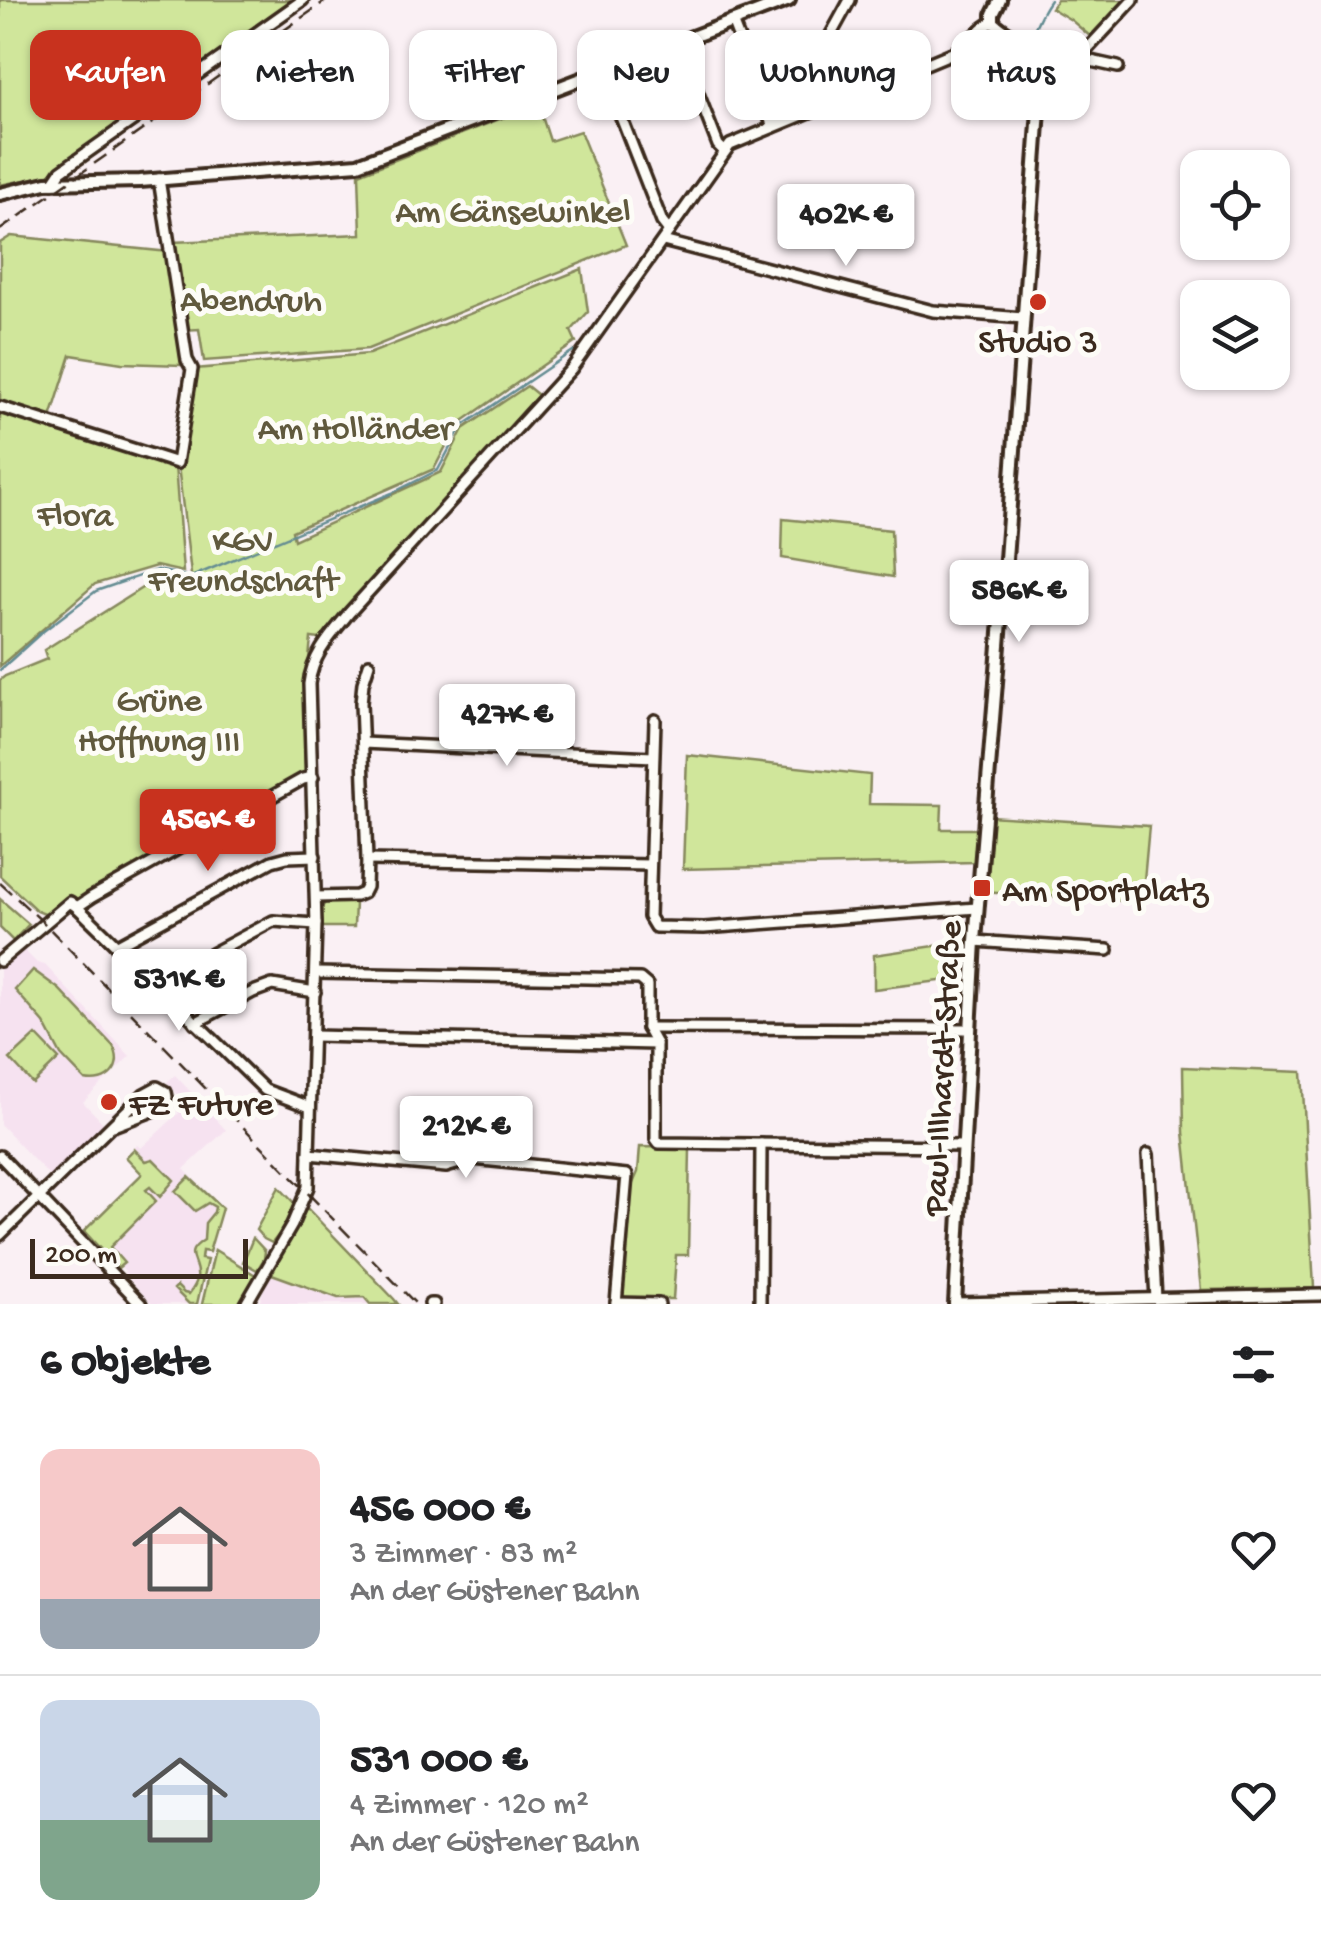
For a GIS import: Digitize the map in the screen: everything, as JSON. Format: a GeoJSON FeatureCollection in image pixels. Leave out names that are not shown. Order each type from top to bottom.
{"type":"FeatureCollection","features":[{"type":"Feature","properties":{"kind":"street"},"geometry":{"type":"LineString","coordinates":[[53,182],[61,171],[303,0]]}},
{"type":"Feature","properties":{"kind":"street"},"geometry":{"type":"LineString","coordinates":[[705,32],[789,0]]}},
{"type":"Feature","properties":{"kind":"street"},"geometry":{"type":"LineString","coordinates":[[773,127],[787,114],[850,0]]}},
{"type":"Feature","properties":{"kind":"street"},"geometry":{"type":"LineString","coordinates":[[993,22],[1000,0]]}},
{"type":"Feature","properties":{"kind":"street"},"geometry":{"type":"LineString","coordinates":[[1090,46],[1133,0]]}},
{"type":"Feature","properties":{"kind":"street"},"geometry":{"type":"LineString","coordinates":[[732,22],[773,127]]}},
{"type":"Feature","properties":{"kind":"street"},"geometry":{"type":"LineString","coordinates":[[246,1304],[292,1225],[308,1186],[316,972],[309,684],[319,652],[349,613],[578,360],[724,151],[736,142],[957,51],[993,22]]}},
{"type":"Feature","properties":{"kind":"street"},"geometry":{"type":"LineString","coordinates":[[993,22],[1003,30]]}},
{"type":"Feature","properties":{"kind":"street"},"geometry":{"type":"LineString","coordinates":[[1090,61],[1118,67]]}},
{"type":"Feature","properties":{"kind":"street"},"geometry":{"type":"LineString","coordinates":[[0,194],[53,182],[159,179],[358,164],[577,82]]}},
{"type":"Feature","properties":{"kind":"street"},"geometry":{"type":"LineString","coordinates":[[705,112],[718,146],[724,151]]}},
{"type":"Feature","properties":{"kind":"street"},"geometry":{"type":"LineString","coordinates":[[622,120],[662,222],[670,231]]}},
{"type":"Feature","properties":{"kind":"street","name":"Paul-Illhardt-Straße"},"geometry":{"type":"LineString","coordinates":[[955,1304],[974,942],[1038,120]]}},
{"type":"Feature","properties":{"kind":"street"},"geometry":{"type":"LineString","coordinates":[[0,407],[177,463],[192,370],[187,360],[159,179]]}},
{"type":"Feature","properties":{"kind":"street"},"geometry":{"type":"LineString","coordinates":[[663,241],[933,311],[1023,318]]}},
{"type":"Feature","properties":{"kind":"street"},"geometry":{"type":"LineString","coordinates":[[316,896],[356,896],[363,894],[366,887],[361,703],[369,664]]}},
{"type":"Feature","properties":{"kind":"street"},"geometry":{"type":"LineString","coordinates":[[655,720],[649,917],[652,924],[704,928],[977,908]]}},
{"type":"Feature","properties":{"kind":"street"},"geometry":{"type":"LineString","coordinates":[[363,744],[654,757]]}},
{"type":"Feature","properties":{"kind":"street"},"geometry":{"type":"LineString","coordinates":[[76,908],[238,815],[313,777]]}},
{"type":"Feature","properties":{"kind":"street"},"geometry":{"type":"LineString","coordinates":[[116,946],[272,861],[315,856]]}},
{"type":"Feature","properties":{"kind":"street"},"geometry":{"type":"LineString","coordinates":[[367,860],[650,866]]}},
{"type":"Feature","properties":{"kind":"street"},"geometry":{"type":"LineString","coordinates":[[0,961],[70,902],[265,1090],[310,1107]]}},
{"type":"Feature","properties":{"kind":"street"},"geometry":{"type":"LineString","coordinates":[[155,984],[273,922],[316,924]]}},
{"type":"Feature","properties":{"kind":"street"},"geometry":{"type":"LineString","coordinates":[[974,942],[1108,950]]}},
{"type":"Feature","properties":{"kind":"street"},"geometry":{"type":"LineString","coordinates":[[316,972],[640,979],[647,986],[647,1028],[656,1044],[658,1142],[963,1146]]}},
{"type":"Feature","properties":{"kind":"street"},"geometry":{"type":"LineString","coordinates":[[195,1024],[272,985],[315,992]]}},
{"type":"Feature","properties":{"kind":"street"},"geometry":{"type":"LineString","coordinates":[[647,1028],[969,1029]]}},
{"type":"Feature","properties":{"kind":"street"},"geometry":{"type":"LineString","coordinates":[[314,1036],[656,1044]]}},
{"type":"Feature","properties":{"kind":"street"},"geometry":{"type":"LineString","coordinates":[[0,1235],[150,1089],[157,1087],[166,1092],[162,1107],[113,1126]]}},
{"type":"Feature","properties":{"kind":"street"},"geometry":{"type":"LineString","coordinates":[[760,1304],[761,1144]]}},
{"type":"Feature","properties":{"kind":"street"},"geometry":{"type":"LineString","coordinates":[[309,1154],[446,1167],[472,1160],[627,1174],[616,1304],[659,1304]]}},
{"type":"Feature","properties":{"kind":"street"},"geometry":{"type":"LineString","coordinates":[[1148,1154],[1156,1299]]}},
{"type":"Feature","properties":{"kind":"street"},"geometry":{"type":"LineString","coordinates":[[0,1156],[142,1304]]}},
{"type":"Feature","properties":{"kind":"street"},"geometry":{"type":"LineString","coordinates":[[955,1304],[1321,1296]]}},
{"type":"Feature","properties":{"kind":"shaded area"},"geometry":{"type":"Polygon","coordinates":[[[21,947],[37,963],[45,965],[130,1056],[83,1102],[105,1125],[50,1177],[0,1124],[0,971],[21,947]]]}},
{"type":"Feature","properties":{"kind":"shaded area"},"geometry":{"type":"Polygon","coordinates":[[[175,1075],[226,1130],[184,1169],[222,1208],[209,1252],[202,1251],[201,1259],[207,1260],[197,1304],[152,1304],[84,1231],[142,1174],[126,1157],[187,1105],[167,1082],[175,1075]]]}},
{"type":"Feature","properties":{"kind":"shaded area"},"geometry":{"type":"Polygon","coordinates":[[[269,1273],[338,1298],[364,1297],[370,1304],[259,1304],[269,1273]]]}},
{"type":"Feature","properties":{"kind":"green space"},"geometry":{"type":"Polygon","coordinates":[[[0,0],[291,0],[250,30],[221,30],[221,51],[201,65],[201,30],[30,30],[30,120],[125,120],[49,175],[0,185],[0,0]]]}},
{"type":"Feature","properties":{"kind":"green space"},"geometry":{"type":"Polygon","coordinates":[[[1057,0],[1125,0],[1091,37],[1090,30],[1083,30],[1051,8],[1057,0]]]}},
{"type":"Feature","properties":{"kind":"green space"},"geometry":{"type":"Polygon","coordinates":[[[497,120],[543,120],[550,141],[580,131],[626,245],[368,349],[204,361],[199,329],[184,330],[172,242],[361,234],[359,174],[497,120]]]}},
{"type":"Feature","properties":{"kind":"green space"},"geometry":{"type":"Polygon","coordinates":[[[11,236],[169,252],[181,365],[122,363],[71,355],[50,421],[0,405],[0,243],[11,236]]]}},
{"type":"Feature","properties":{"kind":"green space"},"geometry":{"type":"Polygon","coordinates":[[[582,269],[588,312],[571,331],[576,342],[457,425],[434,469],[292,531],[294,540],[441,472],[463,429],[527,386],[538,395],[320,639],[311,638],[304,675],[305,771],[75,902],[68,897],[47,915],[37,911],[0,876],[0,680],[47,659],[44,650],[153,581],[174,594],[186,581],[189,583],[178,466],[195,369],[369,354],[582,269]]]}},
{"type":"Feature","properties":{"kind":"green space","name":"Flora"},"geometry":{"type":"Polygon","coordinates":[[[0,410],[175,465],[183,572],[156,566],[95,584],[0,666],[0,410]]]}},
{"type":"Feature","properties":{"kind":"green space"},"geometry":{"type":"Polygon","coordinates":[[[783,519],[891,530],[893,577],[782,558],[783,519]]]}},
{"type":"Feature","properties":{"kind":"green space"},"geometry":{"type":"Polygon","coordinates":[[[687,755],[870,775],[869,804],[942,805],[941,829],[977,829],[975,862],[683,869],[687,755]]]}},
{"type":"Feature","properties":{"kind":"green space"},"geometry":{"type":"Polygon","coordinates":[[[989,816],[1149,826],[1142,902],[982,892],[989,816]]]}},
{"type":"Feature","properties":{"kind":"green space"},"geometry":{"type":"Polygon","coordinates":[[[0,899],[29,924],[13,941],[0,928],[0,899]]]}},
{"type":"Feature","properties":{"kind":"green space"},"geometry":{"type":"Polygon","coordinates":[[[326,902],[355,902],[354,927],[322,927],[322,907],[326,902]]]}},
{"type":"Feature","properties":{"kind":"green space"},"geometry":{"type":"Polygon","coordinates":[[[968,941],[965,978],[874,989],[874,955],[968,941]]]}},
{"type":"Feature","properties":{"kind":"green space"},"geometry":{"type":"Polygon","coordinates":[[[33,970],[59,989],[113,1046],[117,1061],[107,1077],[85,1080],[61,1055],[44,1023],[15,990],[33,970]]]}},
{"type":"Feature","properties":{"kind":"green space"},"geometry":{"type":"Polygon","coordinates":[[[36,1035],[59,1059],[33,1084],[10,1059],[36,1035]]]}},
{"type":"Feature","properties":{"kind":"green space"},"geometry":{"type":"Polygon","coordinates":[[[1183,1067],[1302,1072],[1314,1288],[1201,1290],[1184,1132],[1183,1067]]]}},
{"type":"Feature","properties":{"kind":"green space"},"geometry":{"type":"Polygon","coordinates":[[[640,1147],[690,1148],[688,1255],[676,1255],[673,1299],[622,1299],[631,1188],[638,1172],[640,1147]]]}},
{"type":"Feature","properties":{"kind":"green space"},"geometry":{"type":"Polygon","coordinates":[[[134,1149],[146,1161],[153,1159],[174,1180],[160,1197],[150,1187],[146,1190],[156,1201],[110,1247],[124,1263],[118,1268],[84,1231],[142,1174],[126,1157],[134,1149]]]}},
{"type":"Feature","properties":{"kind":"green space"},"geometry":{"type":"Polygon","coordinates":[[[189,1177],[222,1208],[209,1252],[202,1251],[201,1259],[207,1260],[197,1304],[189,1304],[174,1289],[177,1286],[189,1294],[195,1285],[193,1250],[204,1240],[205,1223],[215,1207],[208,1203],[195,1211],[175,1191],[189,1177]]]}},
{"type":"Feature","properties":{"kind":"green space"},"geometry":{"type":"Polygon","coordinates":[[[279,1187],[295,1204],[272,1243],[256,1230],[279,1187]]]}},
{"type":"Feature","properties":{"kind":"green space"},"geometry":{"type":"Polygon","coordinates":[[[307,1208],[398,1304],[370,1304],[364,1297],[338,1298],[269,1273],[307,1208]]]}},
{"type":"Feature","properties":{"kind":"green space"},"geometry":{"type":"Polygon","coordinates":[[[253,1238],[265,1251],[257,1270],[243,1262],[253,1238]]]}},
{"type":"Feature","properties":{"kind":"green space"},"geometry":{"type":"Polygon","coordinates":[[[215,1250],[257,1276],[241,1304],[202,1304],[215,1250]]]}},
{"type":"Feature","properties":{"kind":"waterway"},"geometry":{"type":"LineString","coordinates":[[1034,30],[1050,0]]}},
{"type":"Feature","properties":{"kind":"waterway"},"geometry":{"type":"LineString","coordinates":[[782,128],[951,59]]}},
{"type":"Feature","properties":{"kind":"waterway"},"geometry":{"type":"LineString","coordinates":[[742,146],[775,132]]}},
{"type":"Feature","properties":{"kind":"waterway"},"geometry":{"type":"LineString","coordinates":[[676,231],[733,150]]}},
{"type":"Feature","properties":{"kind":"waterway"},"geometry":{"type":"LineString","coordinates":[[649,267],[663,249]]}},
{"type":"Feature","properties":{"kind":"waterway"},"geometry":{"type":"LineString","coordinates":[[591,349],[607,327]]}},
{"type":"Feature","properties":{"kind":"waterway"},"geometry":{"type":"LineString","coordinates":[[0,670],[96,591],[157,570],[191,577],[438,470],[461,427],[573,351],[580,352]]}},
{"type":"Feature","properties":{"kind":"railway"},"geometry":{"type":"LineString","coordinates":[[0,230],[327,0]]}},
{"type":"Feature","properties":{"kind":"railway"},"geometry":{"type":"LineString","coordinates":[[0,883],[44,923],[416,1304]]}},
{"type":"Feature","properties":{"kind":"place","name":"Studio 3"},"geometry":{"type":"Point","coordinates":[1038,302]}},
{"type":"Feature","properties":{"kind":"place","name":"Am Sportplatz"},"geometry":{"type":"Point","coordinates":[982,888]}},
{"type":"Feature","properties":{"kind":"place","name":"FZ Future"},"geometry":{"type":"Point","coordinates":[109,1102]}},
{"type":"Feature","properties":{"kind":"park label","name":"Am Gänsewinkel"},"geometry":{"type":"Point","coordinates":[513,209]}},
{"type":"Feature","properties":{"kind":"park label","name":"Abendruh"},"geometry":{"type":"Point","coordinates":[251,298]}},
{"type":"Feature","properties":{"kind":"park label","name":"Am Holländer"},"geometry":{"type":"Point","coordinates":[355,426]}},
{"type":"Feature","properties":{"kind":"park label","name":"KGV Freundschaft"},"geometry":{"type":"Point","coordinates":[243,558]}},
{"type":"Feature","properties":{"kind":"park label","name":"Grüne Hoffnung III"},"geometry":{"type":"Point","coordinates":[159,718]}}]}
